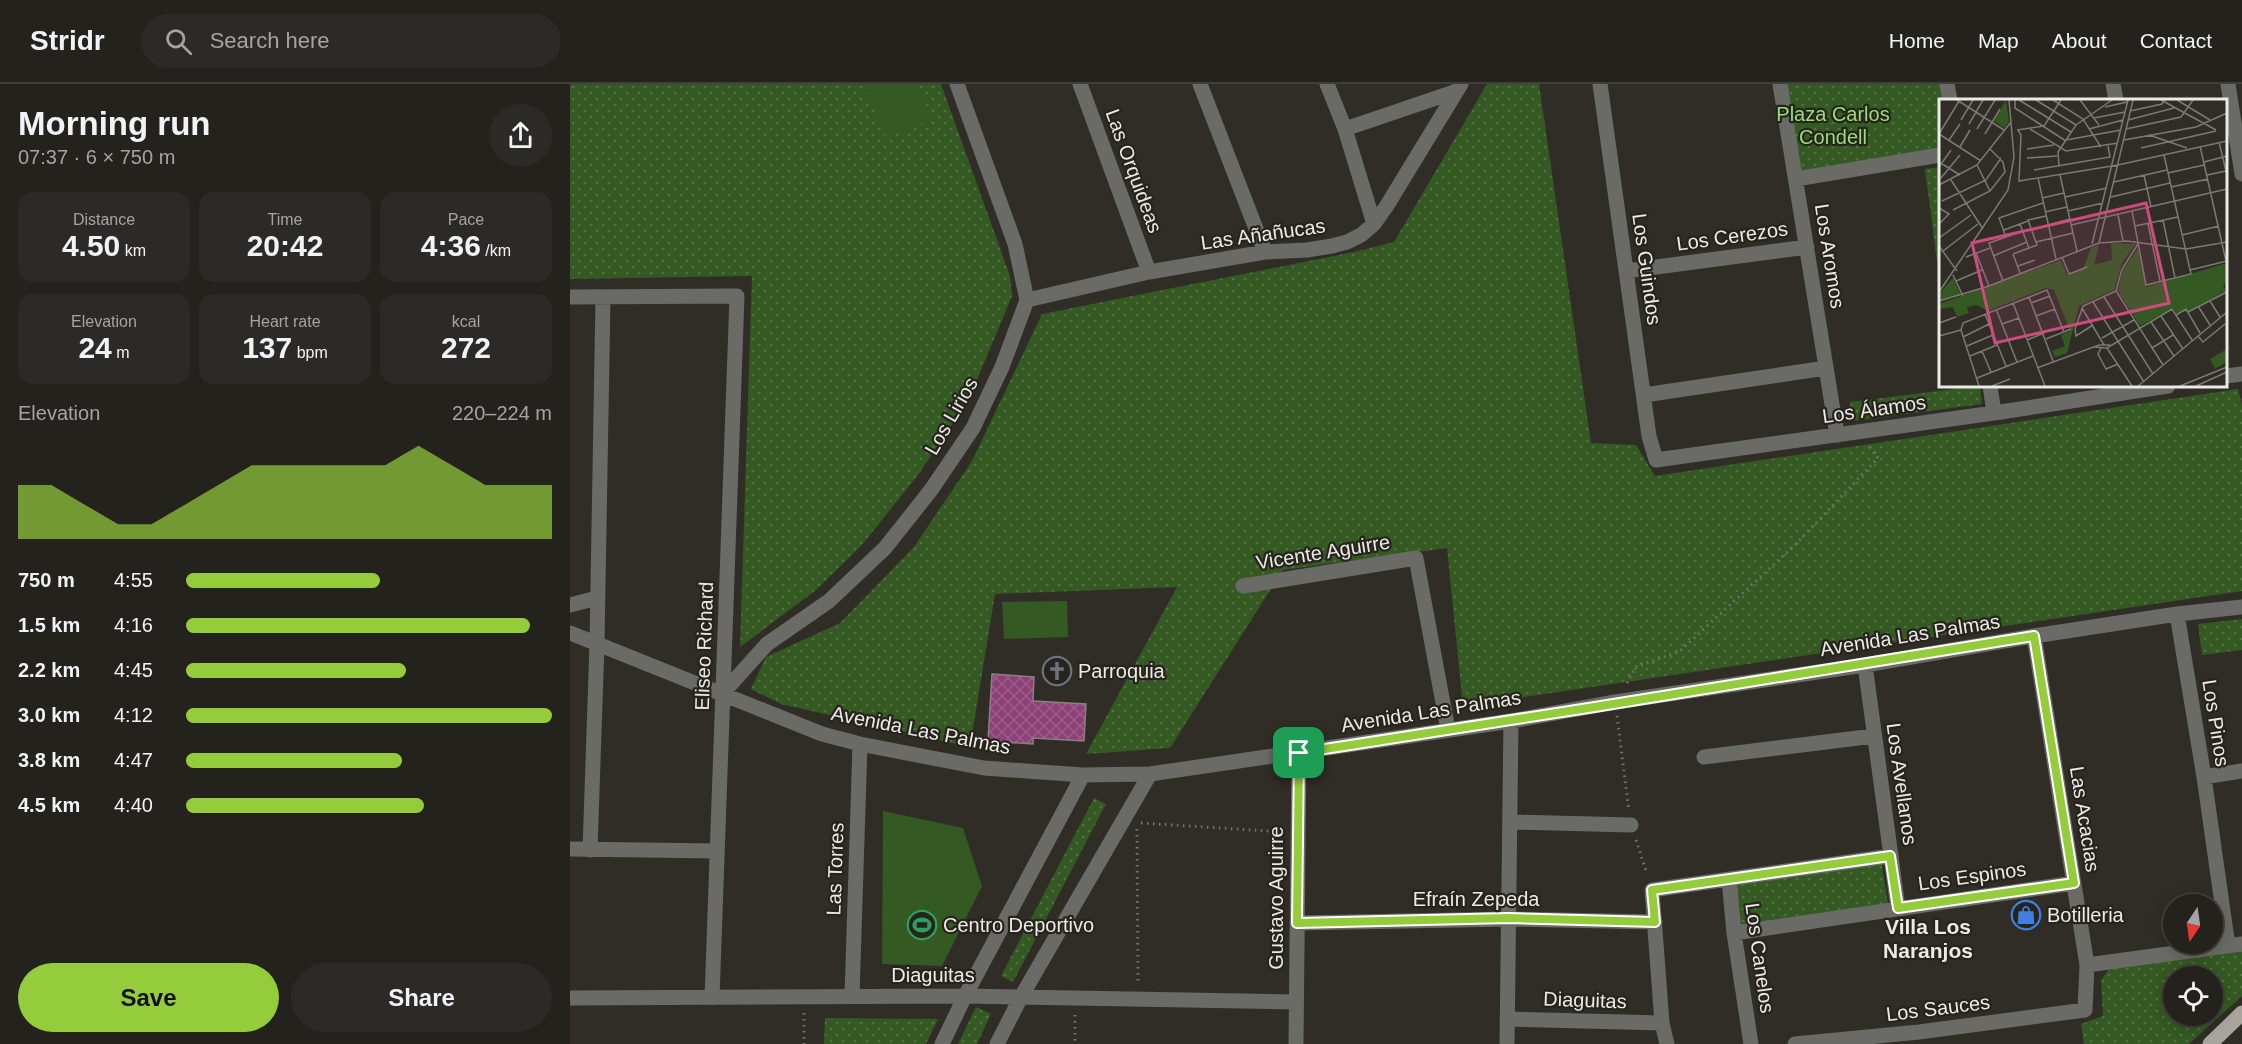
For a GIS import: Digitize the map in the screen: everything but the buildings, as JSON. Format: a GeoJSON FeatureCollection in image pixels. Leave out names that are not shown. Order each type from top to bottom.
{"type":"FeatureCollection","features":[{"type":"Feature","properties":{"kind":"main road"},"geometry":{"type":"LineString","coordinates":[[2210,1044],[2242,1013]]}},
{"type":"Feature","properties":{"kind":"street"},"geometry":{"type":"LineString","coordinates":[[957,84],[1015,244],[1027,300]]}},
{"type":"Feature","properties":{"kind":"street","name":"Las Orquideas"},"geometry":{"type":"LineString","coordinates":[[1080,84],[1149,272]]}},
{"type":"Feature","properties":{"kind":"street"},"geometry":{"type":"LineString","coordinates":[[1200,84],[1265,252]]}},
{"type":"Feature","properties":{"kind":"street"},"geometry":{"type":"LineString","coordinates":[[1327,84],[1345,129],[1374,224]]}},
{"type":"Feature","properties":{"kind":"street","name":"Los Guindos"},"geometry":{"type":"LineString","coordinates":[[1600,84],[1649,436],[1656,460]]}},
{"type":"Feature","properties":{"kind":"street","name":"Los Aromos"},"geometry":{"type":"LineString","coordinates":[[1780,84],[1838,435]]}},
{"type":"Feature","properties":{"kind":"street"},"geometry":{"type":"LineString","coordinates":[[1947,84],[1950,99]]}},
{"type":"Feature","properties":{"kind":"street"},"geometry":{"type":"LineString","coordinates":[[2114,84],[2116,99]]}},
{"type":"Feature","properties":{"kind":"street"},"geometry":{"type":"LineString","coordinates":[[2228,84],[2241,166]]}},
{"type":"Feature","properties":{"kind":"street"},"geometry":{"type":"LineString","coordinates":[[1345,129],[1459,88]]}},
{"type":"Feature","properties":{"kind":"street","name":"Las Añañucas"},"geometry":{"type":"LineString","coordinates":[[1027,300],[1149,272],[1265,252],[1306,250],[1347,242],[1361,235],[1374,224],[1459,88]]}},
{"type":"Feature","properties":{"kind":"street"},"geometry":{"type":"LineString","coordinates":[[1796,179],[1939,155]]}},
{"type":"Feature","properties":{"kind":"street","name":"Los Cerezos"},"geometry":{"type":"LineString","coordinates":[[1626,271],[1807,247]]}},
{"type":"Feature","properties":{"kind":"street","name":"Eliseo Richard"},"geometry":{"type":"LineString","coordinates":[[603,297],[737,296],[712,998]]}},
{"type":"Feature","properties":{"kind":"street"},"geometry":{"type":"LineString","coordinates":[[570,297],[603,297],[597,644],[590,850]]}},
{"type":"Feature","properties":{"kind":"street","name":"Los Lirios"},"geometry":{"type":"LineString","coordinates":[[723,693],[767,644],[829,601],[885,548],[932,490],[973,428],[1002,367],[1027,300]]}},
{"type":"Feature","properties":{"kind":"street"},"geometry":{"type":"LineString","coordinates":[[1644,395],[1827,368]]}},
{"type":"Feature","properties":{"kind":"street"},"geometry":{"type":"LineString","coordinates":[[2227,376],[2242,374]]}},
{"type":"Feature","properties":{"kind":"street"},"geometry":{"type":"LineString","coordinates":[[1990,387],[1994,413]]}},
{"type":"Feature","properties":{"kind":"street","name":"Los Álamos"},"geometry":{"type":"LineString","coordinates":[[1656,460],[1994,413],[2155,387]]}},
{"type":"Feature","properties":{"kind":"street","name":"Vicente Aguirre"},"geometry":{"type":"LineString","coordinates":[[1243,586],[1416,558],[1448,730]]}},
{"type":"Feature","properties":{"kind":"street"},"geometry":{"type":"LineString","coordinates":[[570,605],[597,598]]}},
{"type":"Feature","properties":{"kind":"street","name":"Avenida Las Palmas"},"geometry":{"type":"LineString","coordinates":[[570,633],[822,734],[860,744],[984,768],[1083,775],[1150,774],[1511,721],[1615,702],[1865,665],[2177,614],[2242,607]]}},
{"type":"Feature","properties":{"kind":"street","name":"Los Pinos"},"geometry":{"type":"LineString","coordinates":[[2177,614],[2235,945]]}},
{"type":"Feature","properties":{"kind":"street","name":"Las Acacias"},"geometry":{"type":"LineString","coordinates":[[2034,636],[2087,965],[2085,1010]]}},
{"type":"Feature","properties":{"kind":"street","name":"Los Avellanos"},"geometry":{"type":"LineString","coordinates":[[1865,665],[1898,908]]}},
{"type":"Feature","properties":{"kind":"street"},"geometry":{"type":"LineString","coordinates":[[1507,1044],[1511,721]]}},
{"type":"Feature","properties":{"kind":"street"},"geometry":{"type":"LineString","coordinates":[[1704,757],[1874,736]]}},
{"type":"Feature","properties":{"kind":"street","name":"Las Torres"},"geometry":{"type":"LineString","coordinates":[[852,996],[860,744]]}},
{"type":"Feature","properties":{"kind":"street","name":"Gustavo Aguirre"},"geometry":{"type":"LineString","coordinates":[[1296,1044],[1299,753]]}},
{"type":"Feature","properties":{"kind":"street"},"geometry":{"type":"LineString","coordinates":[[2204,777],[2242,771]]}},
{"type":"Feature","properties":{"kind":"street"},"geometry":{"type":"LineString","coordinates":[[997,1044],[1150,774]]}},
{"type":"Feature","properties":{"kind":"street"},"geometry":{"type":"LineString","coordinates":[[942,1044],[965,996],[1083,775]]}},
{"type":"Feature","properties":{"kind":"street"},"geometry":{"type":"LineString","coordinates":[[1510,822],[1631,825]]}},
{"type":"Feature","properties":{"kind":"street"},"geometry":{"type":"LineString","coordinates":[[570,849],[717,851]]}},
{"type":"Feature","properties":{"kind":"street"},"geometry":{"type":"LineString","coordinates":[[1667,1044],[1662,1023],[1652,890],[1890,856]]}},
{"type":"Feature","properties":{"kind":"street","name":"Los Canelos"},"geometry":{"type":"LineString","coordinates":[[1729,879],[1734,933],[1751,1044]]}},
{"type":"Feature","properties":{"kind":"street","name":"Los Espinos"},"geometry":{"type":"LineString","coordinates":[[1734,933],[2074,883]]}},
{"type":"Feature","properties":{"kind":"street","name":"Efraín Zepeda"},"geometry":{"type":"LineString","coordinates":[[1297,923],[1509,918],[1655,922]]}},
{"type":"Feature","properties":{"kind":"street"},"geometry":{"type":"LineString","coordinates":[[2087,965],[2235,945]]}},
{"type":"Feature","properties":{"kind":"street","name":"Diaguitas"},"geometry":{"type":"LineString","coordinates":[[570,998],[965,996],[1296,1002]]}},
{"type":"Feature","properties":{"kind":"street","name":"Los Sauces"},"geometry":{"type":"LineString","coordinates":[[1795,1044],[1920,1038],[2085,1010]]}},
{"type":"Feature","properties":{"kind":"street","name":"Diaguitas"},"geometry":{"type":"LineString","coordinates":[[1507,1019],[1662,1023]]}},
{"type":"Feature","properties":{"kind":"path"},"geometry":{"type":"LineString","coordinates":[[1652,890],[1631,825],[1615,702],[1636,668],[1680,651],[1796,544],[1872,465],[1878,458],[1859,432]]}},
{"type":"Feature","properties":{"kind":"path"},"geometry":{"type":"LineString","coordinates":[[1139,999],[1137,823],[1298,833]]}},
{"type":"Feature","properties":{"kind":"path"},"geometry":{"type":"LineString","coordinates":[[804,997],[804,1044]]}},
{"type":"Feature","properties":{"kind":"path"},"geometry":{"type":"LineString","coordinates":[[1074,998],[1075,1044]]}},
{"type":"Feature","properties":{"kind":"green space"},"geometry":{"type":"Polygon","coordinates":[[[570,84],[941,84],[1010,276],[1012,296],[969,399],[918,475],[861,546],[816,590],[740,647],[752,276],[570,279],[570,84]]]}},
{"type":"Feature","properties":{"kind":"green space"},"geometry":{"type":"Polygon","coordinates":[[[863,84],[918,84],[932,119],[886,137],[863,84]]]}},
{"type":"Feature","properties":{"kind":"green space"},"geometry":{"type":"Polygon","coordinates":[[[1487,84],[1539,84],[1591,443],[1636,445],[1655,476],[2238,389],[2242,405],[2242,591],[1463,706],[1447,548],[1283,570],[1170,748],[1086,754],[1177,587],[995,594],[970,747],[781,704],[751,689],[766,657],[840,623],[914,547],[972,461],[1042,314],[1394,242],[1487,84]]]}},
{"type":"Feature","properties":{"kind":"green space","name":"Plaza Carlos Condell"},"geometry":{"type":"Polygon","coordinates":[[[1785,84],[1945,84],[1947,99],[1939,99],[1939,150],[1799,173],[1785,84]]]}},
{"type":"Feature","properties":{"kind":"green space"},"geometry":{"type":"Polygon","coordinates":[[[1939,167],[1939,277],[1925,169],[1939,167]]]}},
{"type":"Feature","properties":{"kind":"green space"},"geometry":{"type":"Polygon","coordinates":[[[1954,387],[1980,387],[1982,404],[1852,421],[1850,402],[1954,389],[1954,387]]]}},
{"type":"Feature","properties":{"kind":"green space"},"geometry":{"type":"Polygon","coordinates":[[[1067,601],[1068,637],[1004,639],[1002,602],[1067,601]]]}},
{"type":"Feature","properties":{"kind":"green space"},"geometry":{"type":"Polygon","coordinates":[[[2242,619],[2242,650],[2202,655],[2198,624],[2242,619]]]}},
{"type":"Feature","properties":{"kind":"green space"},"geometry":{"type":"Polygon","coordinates":[[[1094,798],[1106,804],[1013,982],[1001,976],[1094,798]]]}},
{"type":"Feature","properties":{"kind":"green space","name":"Centro Deportivo"},"geometry":{"type":"Polygon","coordinates":[[[883,811],[963,828],[982,886],[942,966],[882,964],[883,811]]]}},
{"type":"Feature","properties":{"kind":"green space"},"geometry":{"type":"Polygon","coordinates":[[[1881,860],[1888,904],[1740,928],[1735,882],[1881,860]]]}},
{"type":"Feature","properties":{"kind":"green space"},"geometry":{"type":"Polygon","coordinates":[[[2242,951],[2242,996],[2223,1013],[2223,966],[2163,966],[2163,1026],[2209,1026],[2189,1044],[2084,1044],[2081,1024],[2103,1016],[2101,980],[2109,969],[2242,951]]]}},
{"type":"Feature","properties":{"kind":"green space"},"geometry":{"type":"Polygon","coordinates":[[[976,1007],[991,1014],[977,1044],[958,1044],[976,1007]]]}},
{"type":"Feature","properties":{"kind":"green space"},"geometry":{"type":"Polygon","coordinates":[[[825,1018],[938,1019],[926,1044],[824,1044],[825,1018]]]}},
{"type":"Feature","properties":{"kind":"place","name":"Parroquia"},"geometry":{"type":"Point","coordinates":[1057,671]}},
{"type":"Feature","properties":{"kind":"place","name":"Botilleria"},"geometry":{"type":"Point","coordinates":[2026,915]}},
{"type":"Feature","properties":{"kind":"place","name":"Centro Deportivo"},"geometry":{"type":"Point","coordinates":[922,925]}},
{"type":"Feature","properties":{"kind":"district","name":"Villa Los Naranjos"},"geometry":{"type":"Point","coordinates":[1928,939]}},
{"type":"Feature","properties":{"kind":"route"},"geometry":{"type":"LineString","coordinates":[[2034,636],[2074,883],[1898,908],[1890,856],[1652,890],[1655,922],[1509,918],[1297,923],[1299,753],[1511,721],[1615,702],[1865,665],[2034,636]]}}]}
